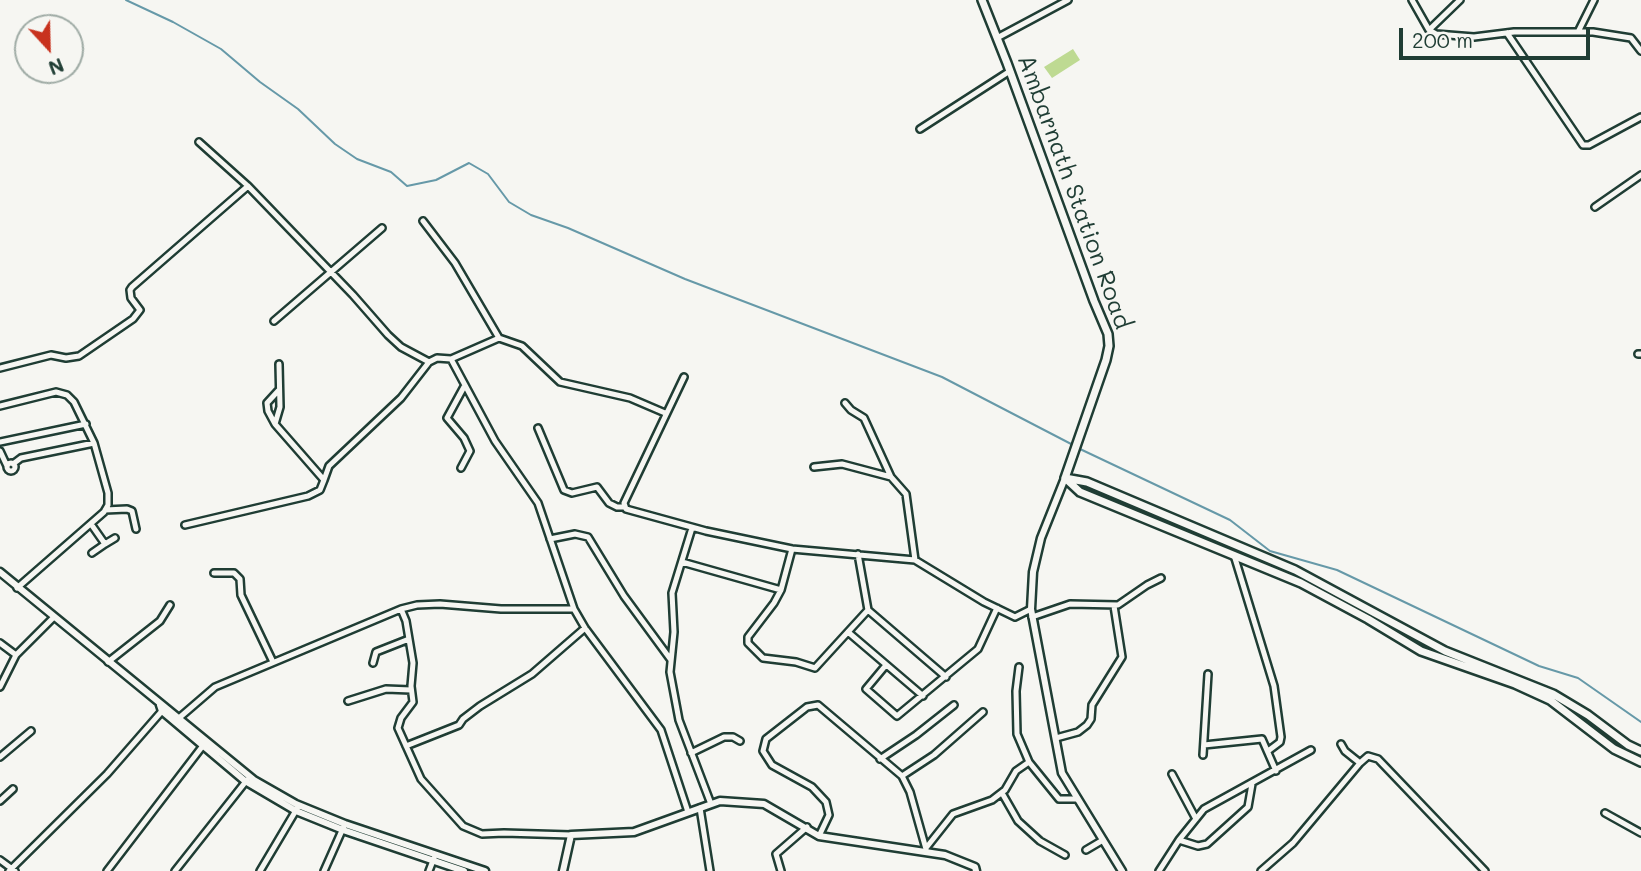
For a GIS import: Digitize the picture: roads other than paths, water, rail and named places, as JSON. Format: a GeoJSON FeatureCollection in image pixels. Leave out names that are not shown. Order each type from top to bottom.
{"type":"FeatureCollection","features":[{"type":"Feature","properties":{"kind":"main road","name":"Ambarnath Station Road"},"geometry":{"type":"LineString","coordinates":[[982,0],[1108,334],[1106,360],[1065,478]]}},
{"type":"Feature","properties":{"kind":"main road"},"geometry":{"type":"LineString","coordinates":[[1065,478],[1080,492],[1301,583],[1421,651],[1515,684],[1550,701],[1614,749],[1641,762]]}},
{"type":"Feature","properties":{"kind":"main road"},"geometry":{"type":"LineString","coordinates":[[1065,478],[1087,482],[1295,570],[1445,651],[1553,694],[1641,751]]}},
{"type":"Feature","properties":{"kind":"street"},"geometry":{"type":"LineString","coordinates":[[997,38],[1068,0]]}},
{"type":"Feature","properties":{"kind":"street"},"geometry":{"type":"LineString","coordinates":[[1412,0],[1429,30],[1436,34],[1474,37],[1507,33],[1593,32],[1631,38],[1641,51]]}},
{"type":"Feature","properties":{"kind":"street"},"geometry":{"type":"LineString","coordinates":[[1429,30],[1460,0]]}},
{"type":"Feature","properties":{"kind":"street"},"geometry":{"type":"LineString","coordinates":[[1578,32],[1594,0]]}},
{"type":"Feature","properties":{"kind":"street"},"geometry":{"type":"LineString","coordinates":[[1507,33],[1583,145],[1588,145],[1641,117]]}},
{"type":"Feature","properties":{"kind":"street"},"geometry":{"type":"LineString","coordinates":[[920,129],[1010,71]]}},
{"type":"Feature","properties":{"kind":"street"},"geometry":{"type":"LineString","coordinates":[[199,142],[248,186],[395,341],[429,362]]}},
{"type":"Feature","properties":{"kind":"street"},"geometry":{"type":"LineString","coordinates":[[1595,206],[1641,175]]}},
{"type":"Feature","properties":{"kind":"street"},"geometry":{"type":"LineString","coordinates":[[0,368],[51,355],[66,358],[79,356],[133,319],[140,310],[130,294],[132,286],[248,186]]}},
{"type":"Feature","properties":{"kind":"street"},"geometry":{"type":"LineString","coordinates":[[423,221],[455,263],[499,338],[522,346],[560,382],[630,398],[665,414]]}},
{"type":"Feature","properties":{"kind":"street"},"geometry":{"type":"LineString","coordinates":[[274,321],[382,228]]}},
{"type":"Feature","properties":{"kind":"street"},"geometry":{"type":"LineString","coordinates":[[186,525],[308,496],[320,490],[329,466],[401,398],[429,362],[437,358],[451,359],[499,338]]}},
{"type":"Feature","properties":{"kind":"street"},"geometry":{"type":"LineString","coordinates":[[451,359],[495,441],[538,503],[574,609],[585,628],[661,730],[688,813]]}},
{"type":"Feature","properties":{"kind":"street"},"geometry":{"type":"LineString","coordinates":[[275,424],[280,407],[279,364]]}},
{"type":"Feature","properties":{"kind":"street"},"geometry":{"type":"LineString","coordinates":[[624,507],[684,377]]}},
{"type":"Feature","properties":{"kind":"street"},"geometry":{"type":"LineString","coordinates":[[461,468],[470,454],[469,447],[447,418],[465,385]]}},
{"type":"Feature","properties":{"kind":"street"},"geometry":{"type":"LineString","coordinates":[[278,391],[270,398],[267,406],[275,424],[304,461],[324,480]]}},
{"type":"Feature","properties":{"kind":"street"},"geometry":{"type":"LineString","coordinates":[[0,405],[62,392],[74,402],[86,424],[108,493],[105,510],[17,588]]}},
{"type":"Feature","properties":{"kind":"street"},"geometry":{"type":"LineString","coordinates":[[845,403],[864,418],[891,477],[901,487],[909,504],[915,560]]}},
{"type":"Feature","properties":{"kind":"street"},"geometry":{"type":"LineString","coordinates":[[0,442],[86,424]]}},
{"type":"Feature","properties":{"kind":"street"},"geometry":{"type":"LineString","coordinates":[[538,428],[564,489],[572,493],[597,487],[609,503],[629,511],[792,550],[915,560],[1015,617],[1070,604],[1114,606],[1161,578]]}},
{"type":"Feature","properties":{"kind":"street"},"geometry":{"type":"LineString","coordinates":[[0,452],[10,465],[21,458],[94,443]]}},
{"type":"Feature","properties":{"kind":"street"},"geometry":{"type":"LineString","coordinates":[[814,467],[842,464],[891,477]]}},
{"type":"Feature","properties":{"kind":"street","name":"Ambarnath Station Road"},"geometry":{"type":"LineString","coordinates":[[1065,478],[1041,538],[1033,572],[1032,613],[1062,773],[1122,871]]}},
{"type":"Feature","properties":{"kind":"street"},"geometry":{"type":"LineString","coordinates":[[105,510],[132,511],[136,528]]}},
{"type":"Feature","properties":{"kind":"street"},"geometry":{"type":"LineString","coordinates":[[91,524],[105,544]]}},
{"type":"Feature","properties":{"kind":"street"},"geometry":{"type":"LineString","coordinates":[[692,528],[672,593],[673,694],[679,720],[711,804]]}},
{"type":"Feature","properties":{"kind":"street"},"geometry":{"type":"LineString","coordinates":[[550,539],[575,534],[588,537],[624,596],[671,660]]}},
{"type":"Feature","properties":{"kind":"street"},"geometry":{"type":"LineString","coordinates":[[93,554],[115,538]]}},
{"type":"Feature","properties":{"kind":"street"},"geometry":{"type":"LineString","coordinates":[[792,550],[774,603],[748,637],[749,645],[763,659],[796,662],[814,668],[869,610]]}},
{"type":"Feature","properties":{"kind":"street"},"geometry":{"type":"LineString","coordinates":[[858,554],[869,610],[946,677]]}},
{"type":"Feature","properties":{"kind":"street"},"geometry":{"type":"LineString","coordinates":[[1234,555],[1274,686],[1281,737],[1280,743],[1268,751]]}},
{"type":"Feature","properties":{"kind":"street"},"geometry":{"type":"LineString","coordinates":[[682,562],[780,590]]}},
{"type":"Feature","properties":{"kind":"street"},"geometry":{"type":"LineString","coordinates":[[0,572],[248,779],[298,808],[464,871]]}},
{"type":"Feature","properties":{"kind":"street"},"geometry":{"type":"LineString","coordinates":[[214,573],[234,573],[240,579],[242,594],[273,662]]}},
{"type":"Feature","properties":{"kind":"street"},"geometry":{"type":"LineString","coordinates":[[179,718],[215,687],[401,609],[440,604],[501,609],[574,609]]}},
{"type":"Feature","properties":{"kind":"street"},"geometry":{"type":"LineString","coordinates":[[108,662],[160,621],[170,605]]}},
{"type":"Feature","properties":{"kind":"street"},"geometry":{"type":"LineString","coordinates":[[1056,738],[1078,732],[1087,725],[1091,719],[1093,705],[1122,657],[1114,606]]}},
{"type":"Feature","properties":{"kind":"street"},"geometry":{"type":"LineString","coordinates":[[886,664],[866,690],[895,716],[978,649],[998,608]]}},
{"type":"Feature","properties":{"kind":"street"},"geometry":{"type":"LineString","coordinates":[[401,609],[413,663],[413,702],[401,718],[398,728],[421,779],[463,826],[482,834],[571,835],[634,832],[720,801],[764,804],[820,836],[927,850],[975,867],[976,871]]}},
{"type":"Feature","properties":{"kind":"street"},"geometry":{"type":"LineString","coordinates":[[0,687],[16,655],[54,617]]}},
{"type":"Feature","properties":{"kind":"street"},"geometry":{"type":"LineString","coordinates":[[406,746],[459,725],[480,706],[533,674],[585,628]]}},
{"type":"Feature","properties":{"kind":"street"},"geometry":{"type":"LineString","coordinates":[[848,632],[923,696]]}},
{"type":"Feature","properties":{"kind":"street"},"geometry":{"type":"LineString","coordinates":[[373,663],[376,652],[409,639]]}},
{"type":"Feature","properties":{"kind":"street"},"geometry":{"type":"LineString","coordinates":[[0,643],[16,655]]}},
{"type":"Feature","properties":{"kind":"street"},"geometry":{"type":"LineString","coordinates":[[1019,667],[1016,691],[1017,734],[1029,762],[1059,799],[1077,799]]}},
{"type":"Feature","properties":{"kind":"street"},"geometry":{"type":"LineString","coordinates":[[1203,755],[1208,674]]}},
{"type":"Feature","properties":{"kind":"street"},"geometry":{"type":"LineString","coordinates":[[348,701],[386,690],[411,691]]}},
{"type":"Feature","properties":{"kind":"street"},"geometry":{"type":"LineString","coordinates":[[820,836],[829,816],[826,802],[812,786],[772,765],[763,751],[766,739],[814,704],[902,776],[910,792],[927,850]]}},
{"type":"Feature","properties":{"kind":"street"},"geometry":{"type":"LineString","coordinates":[[880,759],[954,705]]}},
{"type":"Feature","properties":{"kind":"street"},"geometry":{"type":"LineString","coordinates":[[0,860],[11,870],[37,840],[64,818],[107,774],[161,708],[166,706],[204,744]]}},
{"type":"Feature","properties":{"kind":"street"},"geometry":{"type":"LineString","coordinates":[[902,776],[934,755],[983,712]]}},
{"type":"Feature","properties":{"kind":"street"},"geometry":{"type":"LineString","coordinates":[[0,757],[31,730]]}},
{"type":"Feature","properties":{"kind":"street"},"geometry":{"type":"LineString","coordinates":[[691,753],[724,737],[733,737],[740,741]]}},
{"type":"Feature","properties":{"kind":"street"},"geometry":{"type":"LineString","coordinates":[[1204,745],[1258,738],[1264,740],[1276,771]]}},
{"type":"Feature","properties":{"kind":"street"},"geometry":{"type":"LineString","coordinates":[[107,871],[204,744]]}},
{"type":"Feature","properties":{"kind":"street"},"geometry":{"type":"LineString","coordinates":[[1341,744],[1345,751],[1360,763]]}},
{"type":"Feature","properties":{"kind":"street"},"geometry":{"type":"LineString","coordinates":[[1158,871],[1204,809],[1311,750]]}},
{"type":"Feature","properties":{"kind":"street"},"geometry":{"type":"LineString","coordinates":[[1261,871],[1293,843],[1368,757],[1378,759],[1485,871]]}},
{"type":"Feature","properties":{"kind":"street"},"geometry":{"type":"LineString","coordinates":[[927,850],[953,814],[992,800],[1002,793],[1016,771],[1029,762]]}},
{"type":"Feature","properties":{"kind":"street"},"geometry":{"type":"LineString","coordinates":[[1172,774],[1196,819]]}},
{"type":"Feature","properties":{"kind":"street"},"geometry":{"type":"LineString","coordinates":[[175,871],[248,779]]}},
{"type":"Feature","properties":{"kind":"street"},"geometry":{"type":"LineString","coordinates":[[1179,840],[1198,846],[1207,844],[1248,807],[1252,784]]}},
{"type":"Feature","properties":{"kind":"street"},"geometry":{"type":"LineString","coordinates":[[0,802],[13,789]]}},
{"type":"Feature","properties":{"kind":"street"},"geometry":{"type":"LineString","coordinates":[[1002,793],[1018,821],[1040,841],[1065,855]]}},
{"type":"Feature","properties":{"kind":"street"},"geometry":{"type":"LineString","coordinates":[[260,871],[298,808]]}},
{"type":"Feature","properties":{"kind":"street"},"geometry":{"type":"LineString","coordinates":[[700,808],[710,871]]}},
{"type":"Feature","properties":{"kind":"street"},"geometry":{"type":"LineString","coordinates":[[1605,813],[1641,833]]}},
{"type":"Feature","properties":{"kind":"street"},"geometry":{"type":"LineString","coordinates":[[324,871],[344,827]]}},
{"type":"Feature","properties":{"kind":"street"},"geometry":{"type":"LineString","coordinates":[[781,871],[776,854],[807,827]]}},
{"type":"Feature","properties":{"kind":"street"},"geometry":{"type":"LineString","coordinates":[[563,871],[571,835]]}},
{"type":"Feature","properties":{"kind":"street"},"geometry":{"type":"LineString","coordinates":[[1086,850],[1103,841]]}},
{"type":"Feature","properties":{"kind":"street"},"geometry":{"type":"LineString","coordinates":[[429,871],[434,858]]}},
{"type":"Feature","properties":{"kind":"street"},"geometry":{"type":"LineString","coordinates":[[434,858],[485,871]]}},
{"type":"Feature","properties":{"kind":"waterway"},"geometry":{"type":"LineString","coordinates":[[126,0],[221,49],[298,109],[335,144],[357,159],[391,172],[407,186],[436,180],[469,163],[488,174],[509,202],[531,215],[568,228],[685,279],[942,377],[1075,446]]}},
{"type":"Feature","properties":{"kind":"waterway"},"geometry":{"type":"LineString","coordinates":[[1080,449],[1230,520],[1270,551],[1337,570],[1539,666],[1578,678],[1641,722]]}}]}
